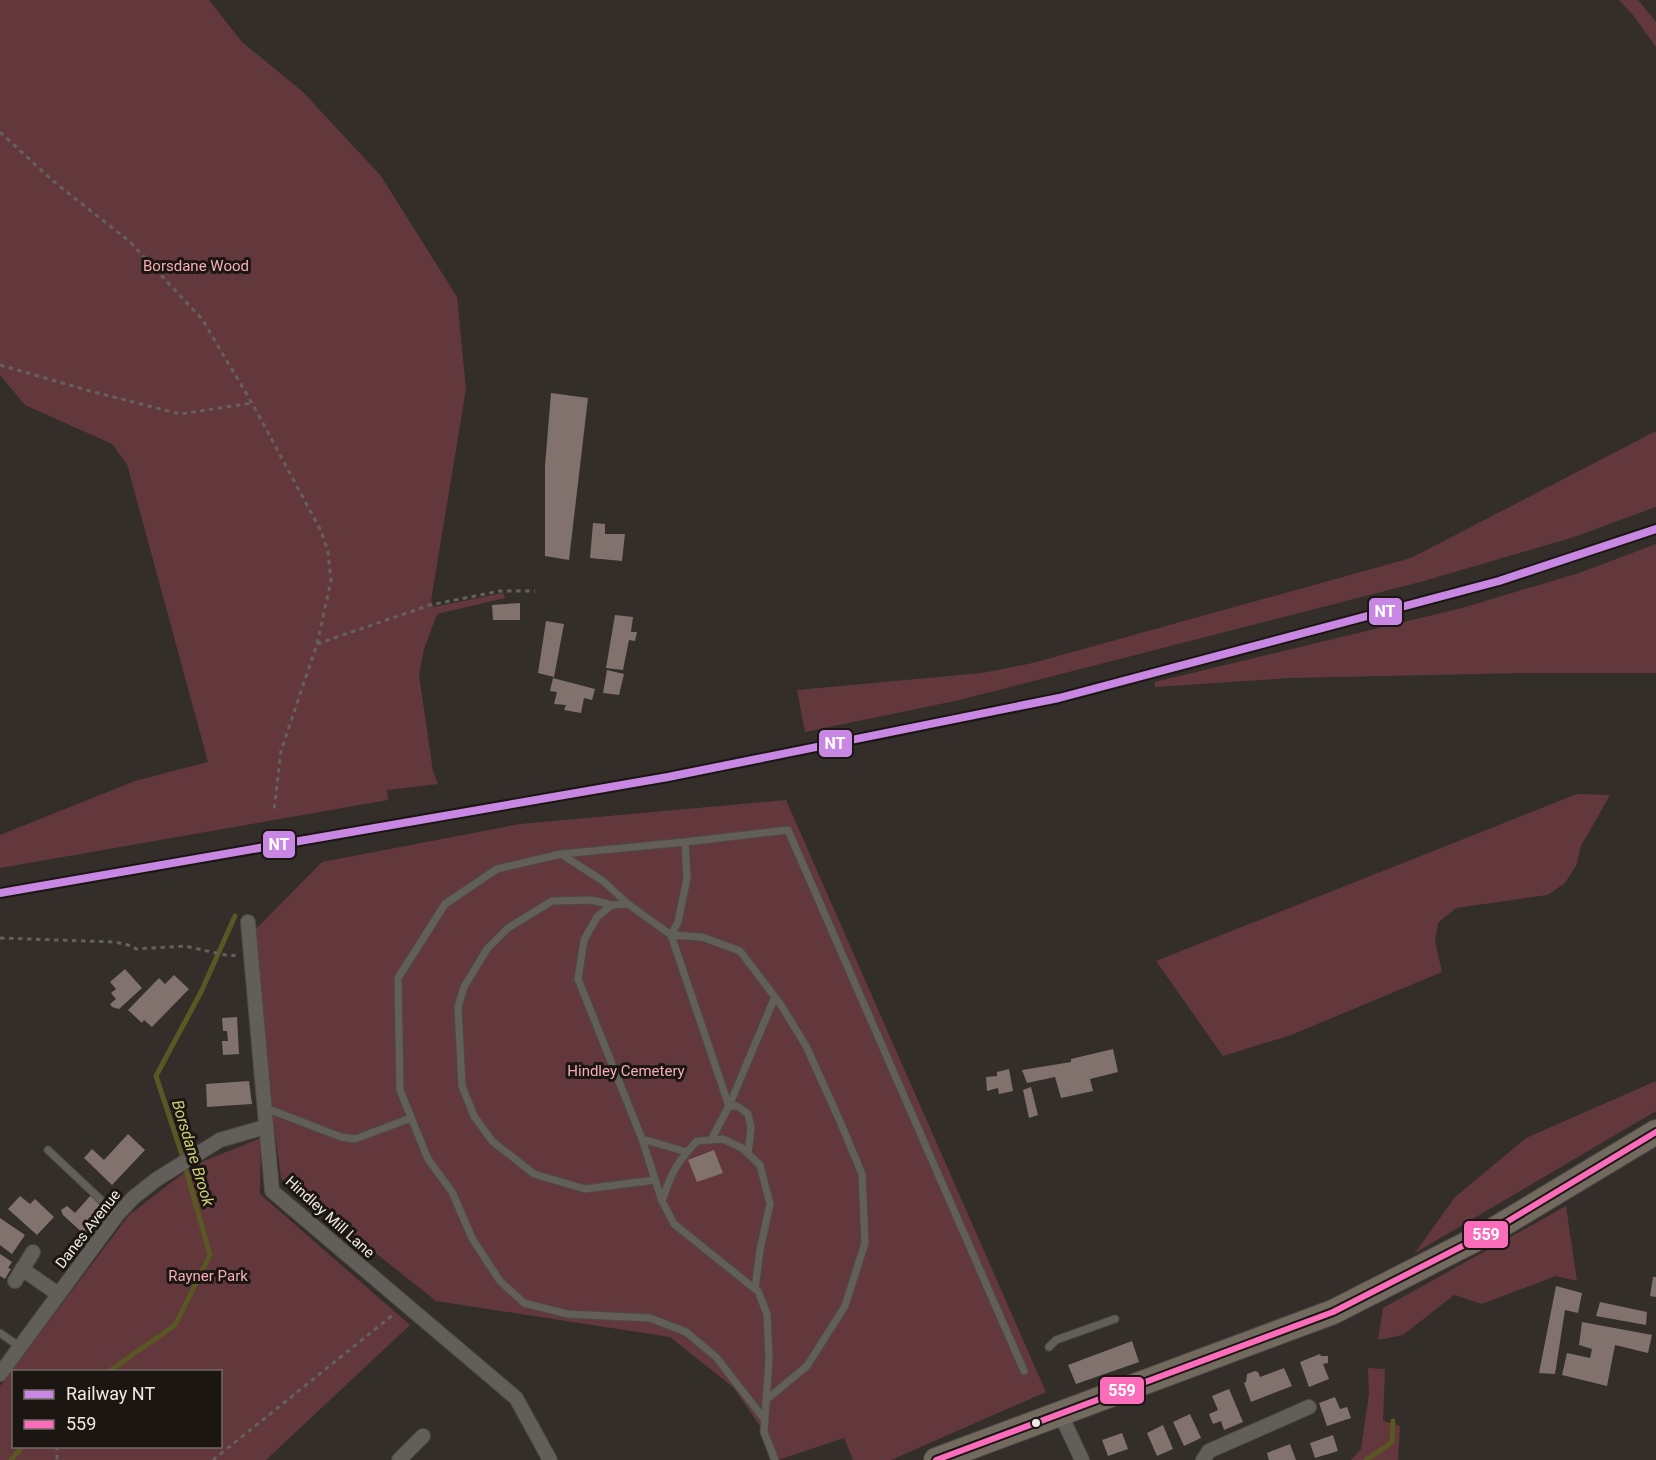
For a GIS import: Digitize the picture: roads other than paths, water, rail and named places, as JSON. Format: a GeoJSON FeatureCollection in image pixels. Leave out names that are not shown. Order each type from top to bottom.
{"type":"FeatureCollection","features":[{"type":"Feature","properties":{"kind":"highway"},"geometry":{"type":"LineString","coordinates":[[937,1460],[1333,1312],[1490,1232],[1655,1136]]}},
{"type":"Feature","properties":{"kind":"street","name":"Hindley Mill Lane"},"geometry":{"type":"LineString","coordinates":[[248,922],[272,1191],[516,1398],[550,1460]]}},
{"type":"Feature","properties":{"kind":"street","name":"Danes Avenue"},"geometry":{"type":"LineString","coordinates":[[0,1374],[117,1215],[134,1197],[220,1140],[265,1127]]}},
{"type":"Feature","properties":{"kind":"street"},"geometry":{"type":"LineString","coordinates":[[33,1252],[18,1275],[58,1294]]}},
{"type":"Feature","properties":{"kind":"street"},"geometry":{"type":"LineString","coordinates":[[1203,1460],[1209,1451],[1310,1407]]}},
{"type":"Feature","properties":{"kind":"street"},"geometry":{"type":"LineString","coordinates":[[1060,1413],[1082,1460]]}},
{"type":"Feature","properties":{"kind":"street"},"geometry":{"type":"LineString","coordinates":[[399,1460],[423,1436]]}},
{"type":"Feature","properties":{"kind":"lane"},"geometry":{"type":"LineString","coordinates":[[765,1420],[716,1357],[686,1332],[650,1318],[567,1314],[524,1303],[500,1281],[473,1240],[452,1192],[428,1160],[400,1090],[398,978],[445,904],[496,869],[561,854],[788,830],[1024,1371]]}},
{"type":"Feature","properties":{"kind":"lane"},"geometry":{"type":"LineString","coordinates":[[685,842],[687,878],[678,922],[671,935],[729,1106]]}},
{"type":"Feature","properties":{"kind":"lane"},"geometry":{"type":"LineString","coordinates":[[561,854],[603,881],[628,904],[671,935],[702,937],[740,951],[774,999],[781,1005],[806,1046],[862,1174],[865,1243],[845,1306],[807,1366],[767,1399]]}},
{"type":"Feature","properties":{"kind":"lane"},"geometry":{"type":"LineString","coordinates":[[628,904],[612,905],[591,900],[552,901],[508,928],[487,949],[464,987],[458,1007],[462,1086],[474,1116],[492,1142],[534,1174],[585,1189],[655,1180]]}},
{"type":"Feature","properties":{"kind":"lane"},"geometry":{"type":"LineString","coordinates":[[612,905],[597,917],[584,940],[578,979],[642,1139],[662,1201],[674,1224],[758,1291],[767,1314],[769,1359],[764,1432],[775,1460]]}},
{"type":"Feature","properties":{"kind":"lane"},"geometry":{"type":"LineString","coordinates":[[711,1140],[729,1106],[774,999]]}},
{"type":"Feature","properties":{"kind":"lane"},"geometry":{"type":"LineString","coordinates":[[729,1106],[737,1106],[748,1114],[751,1128],[748,1154]]}},
{"type":"Feature","properties":{"kind":"lane"},"geometry":{"type":"LineString","coordinates":[[263,1107],[341,1137],[355,1139],[411,1118]]}},
{"type":"Feature","properties":{"kind":"lane"},"geometry":{"type":"LineString","coordinates":[[642,1139],[687,1152]]}},
{"type":"Feature","properties":{"kind":"lane"},"geometry":{"type":"LineString","coordinates":[[662,1201],[668,1181],[679,1160],[697,1141],[723,1139],[742,1148],[760,1166],[770,1204],[760,1250],[755,1289]]}},
{"type":"Feature","properties":{"kind":"lane"},"geometry":{"type":"LineString","coordinates":[[48,1150],[117,1215]]}},
{"type":"Feature","properties":{"kind":"lane"},"geometry":{"type":"LineString","coordinates":[[1049,1347],[1056,1340],[1115,1319]]}},
{"type":"Feature","properties":{"kind":"lane"},"geometry":{"type":"LineString","coordinates":[[0,1333],[20,1347]]}},
{"type":"Feature","properties":{"kind":"waterway","name":"Borsdane Brook"},"geometry":{"type":"LineString","coordinates":[[111,1370],[175,1325],[210,1255],[181,1152],[156,1076],[201,992],[235,916]]}},
{"type":"Feature","properties":{"kind":"waterway"},"geometry":{"type":"LineString","coordinates":[[1366,1460],[1392,1442],[1393,1421]]}},
{"type":"Feature","properties":{"kind":"waterway","name":"Borsdane Brook"},"geometry":{"type":"LineString","coordinates":[[11,1460],[21,1448]]}},
{"type":"Feature","properties":{"kind":"rail line","name":"NT"},"geometry":{"type":"LineString","coordinates":[[0,893],[668,777],[1059,698],[1499,581],[1656,529]]}},
{"type":"Feature","properties":{"kind":"park label","name":"Borsdane Wood"},"geometry":{"type":"Point","coordinates":[196,266]}},
{"type":"Feature","properties":{"kind":"park label","name":"Hindley Cemetery"},"geometry":{"type":"Point","coordinates":[626,1071]}},
{"type":"Feature","properties":{"kind":"park label","name":"Rayner Park"},"geometry":{"type":"Point","coordinates":[208,1276]}}]}
